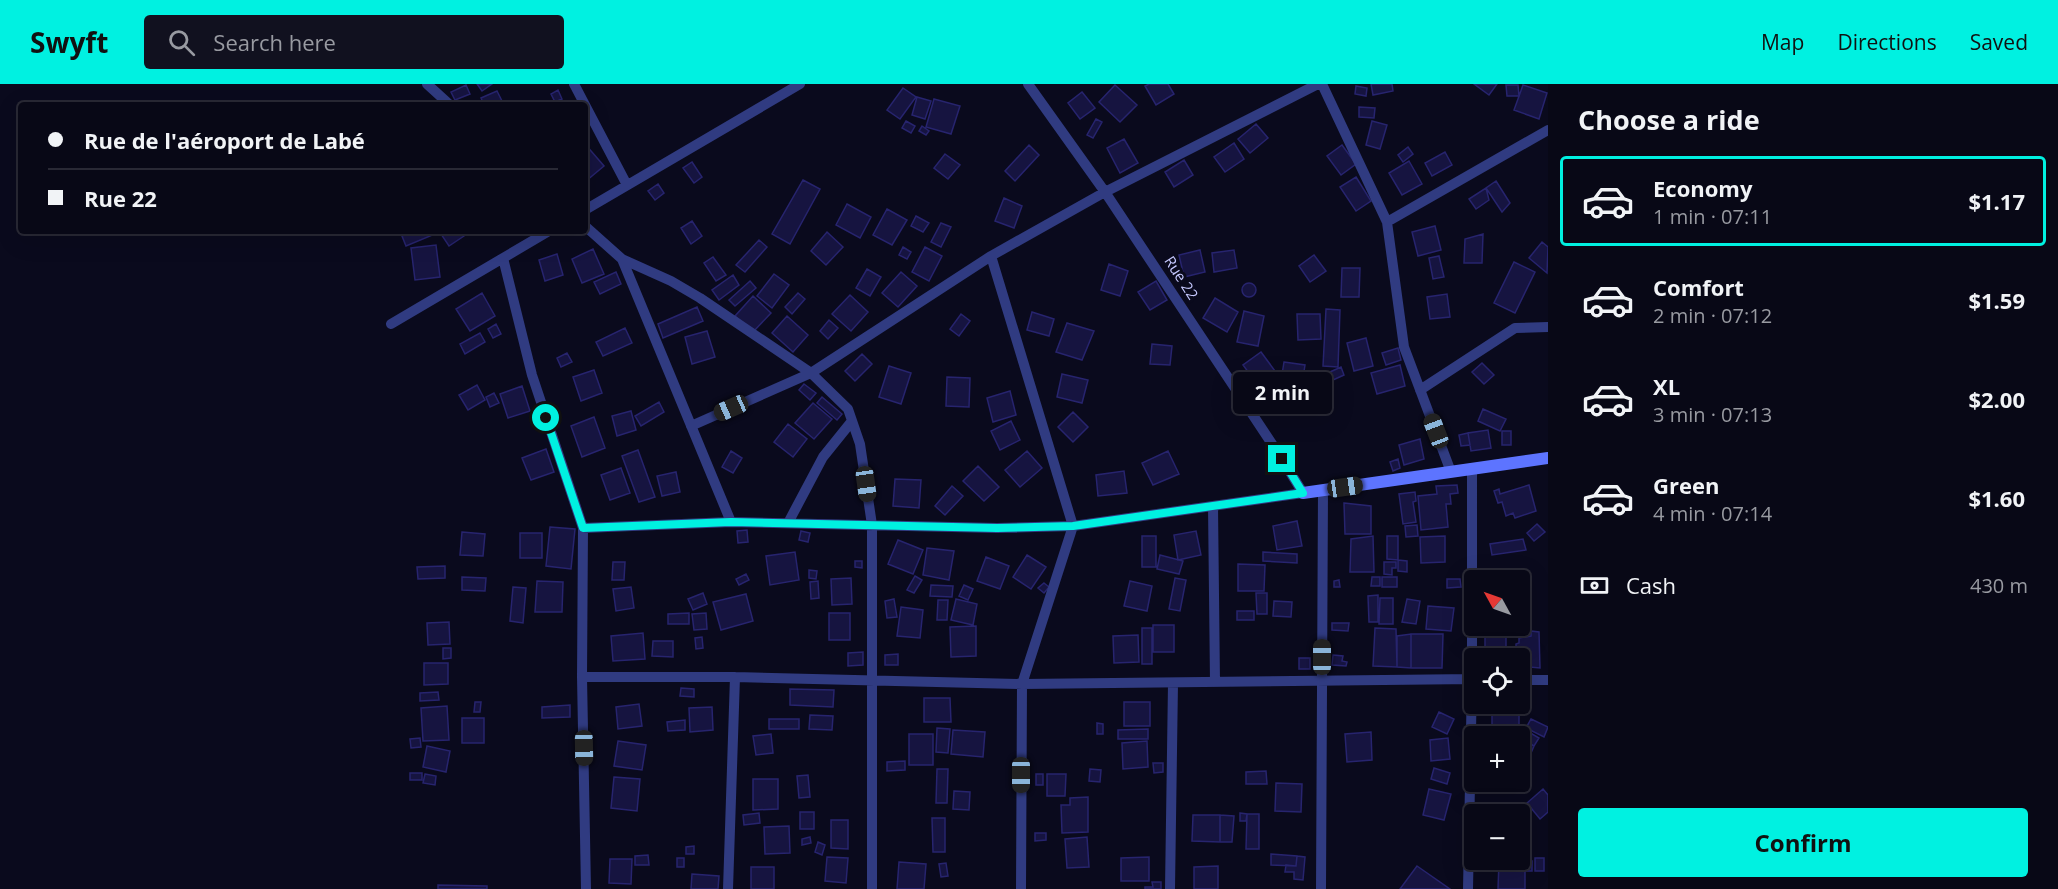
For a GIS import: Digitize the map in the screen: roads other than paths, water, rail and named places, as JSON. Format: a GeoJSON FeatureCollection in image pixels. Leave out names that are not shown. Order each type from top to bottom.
{"type":"FeatureCollection","features":[{"type":"Feature","properties":{"kind":"street"},"geometry":{"type":"LineString","coordinates":[[427,84],[447,102]]}},
{"type":"Feature","properties":{"kind":"street"},"geometry":{"type":"LineString","coordinates":[[574,84],[583,102]]}},
{"type":"Feature","properties":{"kind":"street"},"geometry":{"type":"LineString","coordinates":[[588,208],[800,84]]}},
{"type":"Feature","properties":{"kind":"street","name":"Rue 22"},"geometry":{"type":"LineString","coordinates":[[1028,84],[1106,192],[1303,493]]}},
{"type":"Feature","properties":{"kind":"street"},"geometry":{"type":"LineString","coordinates":[[691,426],[811,373],[991,256],[1106,192],[1320,84],[1388,222],[1404,347],[1451,472]]}},
{"type":"Feature","properties":{"kind":"street"},"geometry":{"type":"LineString","coordinates":[[588,111],[627,185]]}},
{"type":"Feature","properties":{"kind":"street"},"geometry":{"type":"LineString","coordinates":[[1388,222],[1548,130]]}},
{"type":"Feature","properties":{"kind":"street"},"geometry":{"type":"LineString","coordinates":[[588,229],[622,258],[671,281],[700,298],[811,373],[848,409],[860,444],[872,525],[873,889]]}},
{"type":"Feature","properties":{"kind":"street"},"geometry":{"type":"LineString","coordinates":[[391,324],[544,234]]}},
{"type":"Feature","properties":{"kind":"street"},"geometry":{"type":"LineString","coordinates":[[991,256],[1073,526],[1022,684],[1021,889]]}},
{"type":"Feature","properties":{"kind":"street"},"geometry":{"type":"LineString","coordinates":[[503,258],[532,375],[583,528],[582,677],[586,889]]}},
{"type":"Feature","properties":{"kind":"street"},"geometry":{"type":"LineString","coordinates":[[622,258],[731,522]]}},
{"type":"Feature","properties":{"kind":"street"},"geometry":{"type":"LineString","coordinates":[[1420,390],[1515,328],[1548,327]]}},
{"type":"Feature","properties":{"kind":"street"},"geometry":{"type":"LineString","coordinates":[[788,523],[823,457],[852,422]]}},
{"type":"Feature","properties":{"kind":"street"},"geometry":{"type":"LineString","coordinates":[[583,528],[731,522],[997,528],[1073,526],[1548,458]]}},
{"type":"Feature","properties":{"kind":"street"},"geometry":{"type":"LineString","coordinates":[[1472,469],[1473,648]]}},
{"type":"Feature","properties":{"kind":"street"},"geometry":{"type":"LineString","coordinates":[[1321,889],[1323,490]]}},
{"type":"Feature","properties":{"kind":"street"},"geometry":{"type":"LineString","coordinates":[[1213,506],[1215,682]]}},
{"type":"Feature","properties":{"kind":"street"},"geometry":{"type":"LineString","coordinates":[[582,677],[735,677],[1022,684],[1464,679]]}},
{"type":"Feature","properties":{"kind":"street"},"geometry":{"type":"LineString","coordinates":[[728,889],[735,677]]}},
{"type":"Feature","properties":{"kind":"street"},"geometry":{"type":"LineString","coordinates":[[1530,680],[1548,680]]}},
{"type":"Feature","properties":{"kind":"street"},"geometry":{"type":"LineString","coordinates":[[1170,889],[1173,683]]}},
{"type":"Feature","properties":{"kind":"street"},"geometry":{"type":"LineString","coordinates":[[1468,889],[1472,714]]}}]}
